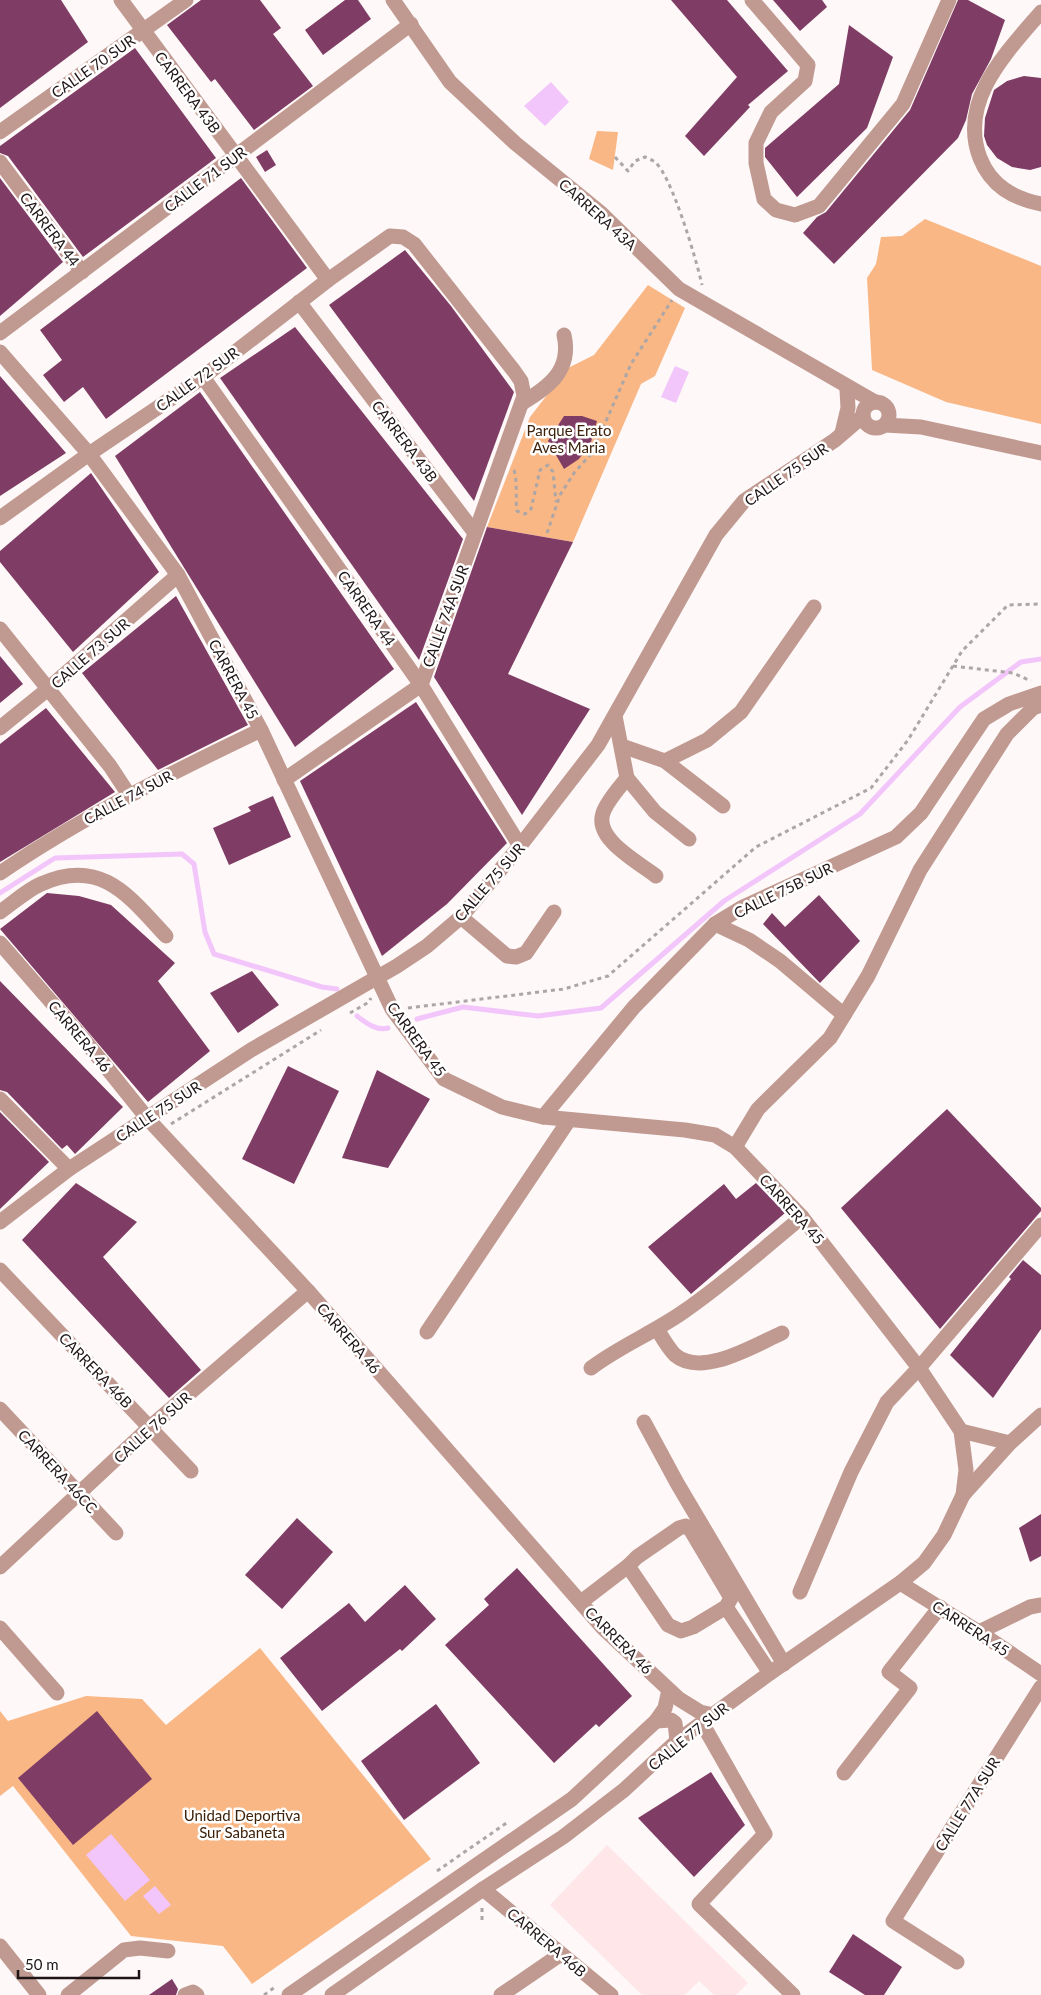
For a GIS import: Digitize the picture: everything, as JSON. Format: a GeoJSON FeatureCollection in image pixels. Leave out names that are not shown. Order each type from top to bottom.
{"type":"FeatureCollection","features":[{"type":"Feature","properties":{"kind":"street","name":"CARRERA 43B"},"geometry":{"type":"LineString","coordinates":[[121,0],[328,280]]}},
{"type":"Feature","properties":{"kind":"street","name":"CALLE 70 SUR"},"geometry":{"type":"LineString","coordinates":[[0,132],[186,0]]}},
{"type":"Feature","properties":{"kind":"street","name":"CARRERA 43A"},"geometry":{"type":"LineString","coordinates":[[393,0],[450,82],[515,142],[601,213],[679,289],[844,387],[874,415]]}},
{"type":"Feature","properties":{"kind":"street"},"geometry":{"type":"LineString","coordinates":[[752,0],[808,65],[805,81],[771,112],[756,143],[756,163],[764,199],[776,210],[795,215],[819,206],[903,104],[949,0]]}},
{"type":"Feature","properties":{"kind":"street"},"geometry":{"type":"LineString","coordinates":[[1041,12],[992,72],[979,100],[973,126],[975,145],[989,178],[1002,189],[1041,204]]}},
{"type":"Feature","properties":{"kind":"street","name":"CALLE 71 SUR"},"geometry":{"type":"LineString","coordinates":[[0,333],[411,24]]}},
{"type":"Feature","properties":{"kind":"street","name":"CARRERA 44"},"geometry":{"type":"LineString","coordinates":[[0,162],[82,272]]}},
{"type":"Feature","properties":{"kind":"street","name":"CALLE 72 SUR"},"geometry":{"type":"LineString","coordinates":[[0,518],[89,454],[203,377],[328,280],[390,236],[403,237],[414,244],[514,371],[523,397]]}},
{"type":"Feature","properties":{"kind":"street","name":"CARRERA 43B"},"geometry":{"type":"LineString","coordinates":[[299,302],[475,533]]}},
{"type":"Feature","properties":{"kind":"street"},"geometry":{"type":"LineString","coordinates":[[523,397],[553,380],[563,365],[567,350],[564,336]]}},
{"type":"Feature","properties":{"kind":"street","name":"CARRERA 45"},"geometry":{"type":"LineString","coordinates":[[0,352],[89,454],[178,575],[261,730],[392,1009],[444,1079],[502,1107],[543,1117],[714,1135],[735,1147],[802,1216],[919,1368],[961,1430],[966,1470],[963,1495]]}},
{"type":"Feature","properties":{"kind":"street","name":"CARRERA 44"},"geometry":{"type":"LineString","coordinates":[[203,377],[420,685],[520,846]]}},
{"type":"Feature","properties":{"kind":"street"},"geometry":{"type":"LineString","coordinates":[[838,437],[848,408],[844,387]]}},
{"type":"Feature","properties":{"kind":"street","name":"CALLE 74A SUR"},"geometry":{"type":"LineString","coordinates":[[284,780],[420,685],[523,397]]}},
{"type":"Feature","properties":{"kind":"street"},"geometry":{"type":"LineString","coordinates":[[874,415],[1041,453]]}},
{"type":"Feature","properties":{"kind":"street","name":"CALLE 75 SUR"},"geometry":{"type":"LineString","coordinates":[[0,1222],[69,1170],[147,1118],[251,1050],[376,978],[427,946],[461,917],[520,846],[598,744],[716,535],[744,501],[838,437],[874,415]]}},
{"type":"Feature","properties":{"kind":"street","name":"CALLE 73 SUR"},"geometry":{"type":"LineString","coordinates":[[0,728],[48,689],[178,575]]}},
{"type":"Feature","properties":{"kind":"street"},"geometry":{"type":"LineString","coordinates":[[665,761],[707,740],[741,712],[814,607]]}},
{"type":"Feature","properties":{"kind":"street"},"geometry":{"type":"LineString","coordinates":[[0,629],[110,766],[129,795]]}},
{"type":"Feature","properties":{"kind":"street","name":"CALLE 75B SUR"},"geometry":{"type":"LineString","coordinates":[[543,1117],[634,1007],[715,924],[743,906],[896,837],[922,813],[964,746],[984,719],[1038,688]]}},
{"type":"Feature","properties":{"kind":"street"},"geometry":{"type":"LineString","coordinates":[[735,1147],[758,1109],[830,1038],[868,976],[920,870],[1007,734],[1033,708],[1041,705]]}},
{"type":"Feature","properties":{"kind":"street"},"geometry":{"type":"LineString","coordinates":[[615,716],[627,778],[655,812],[689,839]]}},
{"type":"Feature","properties":{"kind":"street","name":"CALLE 74 SUR"},"geometry":{"type":"LineString","coordinates":[[0,873],[48,840],[129,795],[261,730]]}},
{"type":"Feature","properties":{"kind":"street"},"geometry":{"type":"LineString","coordinates":[[622,746],[665,761],[724,806]]}},
{"type":"Feature","properties":{"kind":"street"},"geometry":{"type":"LineString","coordinates":[[627,778],[603,812],[601,824],[606,837],[656,876]]}},
{"type":"Feature","properties":{"kind":"street"},"geometry":{"type":"LineString","coordinates":[[0,912],[40,884],[64,876],[83,874],[110,881],[137,904],[166,936]]}},
{"type":"Feature","properties":{"kind":"street"},"geometry":{"type":"LineString","coordinates":[[461,917],[506,956],[516,957],[526,954],[554,912]]}},
{"type":"Feature","properties":{"kind":"street"},"geometry":{"type":"LineString","coordinates":[[715,924],[749,940],[780,961],[844,1015]]}},
{"type":"Feature","properties":{"kind":"street","name":"CARRERA 46"},"geometry":{"type":"LineString","coordinates":[[0,943],[86,1042],[147,1118],[308,1291],[603,1628],[669,1690],[689,1707],[708,1719]]}},
{"type":"Feature","properties":{"kind":"street"},"geometry":{"type":"LineString","coordinates":[[0,1099],[69,1170]]}},
{"type":"Feature","properties":{"kind":"street"},"geometry":{"type":"LineString","coordinates":[[427,1332],[570,1120]]}},
{"type":"Feature","properties":{"kind":"street"},"geometry":{"type":"LineString","coordinates":[[591,1368],[611,1353],[657,1329],[684,1312],[802,1216]]}},
{"type":"Feature","properties":{"kind":"street"},"geometry":{"type":"LineString","coordinates":[[800,1592],[868,1438],[887,1402],[919,1368],[1041,1225]]}},
{"type":"Feature","properties":{"kind":"street","name":"CARRERA 46B"},"geometry":{"type":"LineString","coordinates":[[0,1270],[191,1471]]}},
{"type":"Feature","properties":{"kind":"street","name":"CALLE 76 SUR"},"geometry":{"type":"LineString","coordinates":[[0,1567],[150,1427],[308,1291]]}},
{"type":"Feature","properties":{"kind":"street"},"geometry":{"type":"LineString","coordinates":[[657,1329],[675,1355],[690,1362],[710,1363],[734,1355],[782,1333]]}},
{"type":"Feature","properties":{"kind":"street","name":"CARRERA 46CC"},"geometry":{"type":"LineString","coordinates":[[0,1409],[116,1533]]}},
{"type":"Feature","properties":{"kind":"street","name":"CALLE 77 SUR"},"geometry":{"type":"LineString","coordinates":[[332,1995],[483,1889],[593,1815],[677,1741],[770,1673],[900,1583],[924,1563],[944,1535],[963,1495],[1010,1443],[1041,1415]]}},
{"type":"Feature","properties":{"kind":"street"},"geometry":{"type":"LineString","coordinates":[[644,1422],[677,1483],[784,1664]]}},
{"type":"Feature","properties":{"kind":"street"},"geometry":{"type":"LineString","coordinates":[[961,1430],[1010,1443]]}},
{"type":"Feature","properties":{"kind":"street"},"geometry":{"type":"LineString","coordinates":[[581,1602],[637,1557],[679,1528],[686,1526],[690,1529],[731,1598],[726,1607],[693,1627],[681,1631],[668,1625],[628,1566]]}},
{"type":"Feature","properties":{"kind":"street","name":"CARRERA 45"},"geometry":{"type":"LineString","coordinates":[[900,1583],[979,1632],[1041,1674]]}},
{"type":"Feature","properties":{"kind":"street"},"geometry":{"type":"LineString","coordinates":[[979,1632],[1030,1607],[1041,1605]]}},
{"type":"Feature","properties":{"kind":"street"},"geometry":{"type":"LineString","coordinates":[[726,1607],[770,1673]]}},
{"type":"Feature","properties":{"kind":"street"},"geometry":{"type":"LineString","coordinates":[[844,1773],[910,1688],[889,1672],[940,1607]]}},
{"type":"Feature","properties":{"kind":"street"},"geometry":{"type":"LineString","coordinates":[[0,1628],[57,1693]]}},
{"type":"Feature","properties":{"kind":"street","name":"CALLE 77A SUR"},"geometry":{"type":"LineString","coordinates":[[957,1962],[893,1921],[1041,1687]]}},
{"type":"Feature","properties":{"kind":"street","name":"CALLE 77 SUR"},"geometry":{"type":"LineString","coordinates":[[290,1995],[572,1799],[656,1721],[664,1708],[669,1690]]}},
{"type":"Feature","properties":{"kind":"street"},"geometry":{"type":"LineString","coordinates":[[708,1719],[765,1834],[698,1904],[793,1995]]}},
{"type":"Feature","properties":{"kind":"street"},"geometry":{"type":"LineString","coordinates":[[656,1721],[671,1720],[675,1723],[677,1741]]}},
{"type":"Feature","properties":{"kind":"street","name":"CARRERA 46B"},"geometry":{"type":"LineString","coordinates":[[483,1889],[610,1995]]}},
{"type":"Feature","properties":{"kind":"street"},"geometry":{"type":"LineString","coordinates":[[0,1946],[39,1995]]}},
{"type":"Feature","properties":{"kind":"street"},"geometry":{"type":"LineString","coordinates":[[68,1995],[124,1950],[140,1948],[168,1951]]}},
{"type":"Feature","properties":{"kind":"street"},"geometry":{"type":"LineString","coordinates":[[501,1995],[561,1954]]}},
{"type":"Feature","properties":{"kind":"street"},"geometry":{"type":"LineString","coordinates":[[186,1995],[193,1992],[197,1995]]}},
{"type":"Feature","properties":{"kind":"path"},"geometry":{"type":"LineString","coordinates":[[614,157],[628,171],[636,161],[644,157],[655,162],[668,181],[698,266],[706,306]]}},
{"type":"Feature","properties":{"kind":"path"},"geometry":{"type":"LineString","coordinates":[[547,533],[556,505],[574,473],[592,453],[631,364],[679,289]]}},
{"type":"Feature","properties":{"kind":"path"},"geometry":{"type":"LineString","coordinates":[[503,457],[514,470],[517,481],[515,498],[517,511],[525,514],[531,508],[540,470],[548,465],[552,472],[556,505]]}},
{"type":"Feature","properties":{"kind":"path"},"geometry":{"type":"LineString","coordinates":[[392,1009],[564,989],[608,976],[756,847],[871,788],[908,740],[962,651],[1008,605],[1041,604]]}},
{"type":"Feature","properties":{"kind":"path"},"geometry":{"type":"LineString","coordinates":[[954,666],[1013,673],[1038,688]]}},
{"type":"Feature","properties":{"kind":"path"},"geometry":{"type":"LineString","coordinates":[[346,1015],[369,1002],[376,978]]}},
{"type":"Feature","properties":{"kind":"path"},"geometry":{"type":"LineString","coordinates":[[160,1131],[323,1028]]}},
{"type":"Feature","properties":{"kind":"shaded area"},"geometry":{"type":"Polygon","coordinates":[[[551,82],[569,102],[545,126],[524,106],[551,82]]]}},
{"type":"Feature","properties":{"kind":"shaded area"},"geometry":{"type":"Polygon","coordinates":[[[675,366],[689,372],[676,403],[661,397],[675,366]]]}},
{"type":"Feature","properties":{"kind":"shaded area"},"geometry":{"type":"Polygon","coordinates":[[[111,1834],[150,1880],[125,1901],[86,1855],[111,1834]]]}},
{"type":"Feature","properties":{"kind":"shaded area"},"geometry":{"type":"Polygon","coordinates":[[[607,1845],[748,1983],[736,1995],[714,1995],[699,1981],[685,1995],[642,1995],[550,1905],[607,1845]]]}},
{"type":"Feature","properties":{"kind":"shaded area"},"geometry":{"type":"Polygon","coordinates":[[[155,1886],[171,1905],[159,1914],[143,1896],[155,1886]]]}},
{"type":"Feature","properties":{"kind":"green space"},"geometry":{"type":"Polygon","coordinates":[[[597,131],[618,132],[613,170],[589,159],[597,131]]]}},
{"type":"Feature","properties":{"kind":"green space"},"geometry":{"type":"Polygon","coordinates":[[[925,219],[1041,266],[1041,424],[946,402],[872,370],[867,278],[876,264],[881,237],[902,236],[925,219]]]}},
{"type":"Feature","properties":{"kind":"green space","name":"Parque Erato Aves Maria"},"geometry":{"type":"Polygon","coordinates":[[[648,285],[685,308],[655,376],[641,384],[573,542],[487,527],[530,417],[568,368],[594,355],[648,285]]]}},
{"type":"Feature","properties":{"kind":"green space","name":"Unidad Deportiva Sur Sabaneta"},"geometry":{"type":"Polygon","coordinates":[[[260,1648],[431,1859],[252,1984],[223,1946],[131,1936],[13,1786],[0,1796],[0,1711],[8,1721],[86,1696],[142,1699],[166,1725],[260,1648]]]}},
{"type":"Feature","properties":{"kind":"building"},"geometry":{"type":"Polygon","coordinates":[[[0,0],[61,0],[88,42],[0,108],[0,0]]]}},
{"type":"Feature","properties":{"kind":"building"},"geometry":{"type":"Polygon","coordinates":[[[201,0],[260,0],[281,28],[273,34],[313,86],[254,130],[215,79],[211,82],[167,25],[201,0]]]}},
{"type":"Feature","properties":{"kind":"building"},"geometry":{"type":"Polygon","coordinates":[[[345,0],[358,0],[371,19],[323,55],[305,30],[345,0]]]}},
{"type":"Feature","properties":{"kind":"building"},"geometry":{"type":"Polygon","coordinates":[[[671,0],[727,0],[788,71],[748,105],[750,107],[704,156],[685,136],[737,77],[671,0]]]}},
{"type":"Feature","properties":{"kind":"building"},"geometry":{"type":"Polygon","coordinates":[[[773,0],[822,0],[827,7],[800,31],[773,0]]]}},
{"type":"Feature","properties":{"kind":"building"},"geometry":{"type":"Polygon","coordinates":[[[958,0],[968,0],[1005,20],[991,59],[972,94],[966,120],[958,138],[834,264],[803,233],[817,217],[826,212],[910,110],[958,0]]]}},
{"type":"Feature","properties":{"kind":"building"},"geometry":{"type":"Polygon","coordinates":[[[849,25],[893,57],[867,128],[797,197],[765,157],[765,148],[839,84],[849,25]]]}},
{"type":"Feature","properties":{"kind":"building"},"geometry":{"type":"Polygon","coordinates":[[[135,48],[216,158],[83,257],[8,156],[0,153],[0,146],[135,48]]]}},
{"type":"Feature","properties":{"kind":"building"},"geometry":{"type":"Polygon","coordinates":[[[1024,76],[1041,78],[1041,167],[1030,170],[1012,167],[997,158],[987,145],[984,136],[985,118],[994,90],[1007,81],[1024,76]]]}},
{"type":"Feature","properties":{"kind":"building"},"geometry":{"type":"Polygon","coordinates":[[[267,150],[276,165],[265,172],[256,157],[267,150]]]}},
{"type":"Feature","properties":{"kind":"building"},"geometry":{"type":"Polygon","coordinates":[[[0,178],[63,262],[0,316],[0,178]]]}},
{"type":"Feature","properties":{"kind":"building"},"geometry":{"type":"Polygon","coordinates":[[[241,178],[307,268],[106,419],[83,387],[64,402],[43,375],[62,360],[40,330],[241,178]]]}},
{"type":"Feature","properties":{"kind":"building"},"geometry":{"type":"Polygon","coordinates":[[[405,250],[451,306],[514,392],[474,501],[329,305],[405,250]]]}},
{"type":"Feature","properties":{"kind":"building"},"geometry":{"type":"Polygon","coordinates":[[[295,327],[463,539],[419,660],[220,378],[295,327]]]}},
{"type":"Feature","properties":{"kind":"building"},"geometry":{"type":"Polygon","coordinates":[[[0,376],[66,453],[0,496],[0,376]]]}},
{"type":"Feature","properties":{"kind":"building"},"geometry":{"type":"Polygon","coordinates":[[[200,392],[394,669],[295,747],[115,456],[200,392]]]}},
{"type":"Feature","properties":{"kind":"building"},"geometry":{"type":"Polygon","coordinates":[[[564,416],[582,416],[597,421],[591,442],[579,459],[564,469],[548,441],[564,416]]]}},
{"type":"Feature","properties":{"kind":"building"},"geometry":{"type":"Polygon","coordinates":[[[91,473],[159,572],[73,652],[0,562],[0,551],[91,473]]]}},
{"type":"Feature","properties":{"kind":"building"},"geometry":{"type":"Polygon","coordinates":[[[487,527],[573,542],[508,674],[590,709],[522,815],[434,677],[487,527]]]}},
{"type":"Feature","properties":{"kind":"building"},"geometry":{"type":"Polygon","coordinates":[[[176,596],[248,725],[158,770],[82,673],[176,596]]]}},
{"type":"Feature","properties":{"kind":"building"},"geometry":{"type":"Polygon","coordinates":[[[0,656],[23,684],[0,703],[0,656]]]}},
{"type":"Feature","properties":{"kind":"building"},"geometry":{"type":"Polygon","coordinates":[[[416,702],[507,843],[447,904],[382,956],[300,781],[416,702]]]}},
{"type":"Feature","properties":{"kind":"building"},"geometry":{"type":"Polygon","coordinates":[[[46,708],[115,792],[0,862],[0,744],[46,708]]]}},
{"type":"Feature","properties":{"kind":"building"},"geometry":{"type":"Polygon","coordinates":[[[273,796],[291,837],[229,865],[213,828],[251,811],[248,807],[273,796]]]}},
{"type":"Feature","properties":{"kind":"building"},"geometry":{"type":"Polygon","coordinates":[[[47,893],[79,896],[111,905],[175,963],[158,981],[210,1051],[148,1102],[0,929],[47,893]]]}},
{"type":"Feature","properties":{"kind":"building"},"geometry":{"type":"Polygon","coordinates":[[[819,895],[860,941],[820,983],[763,924],[772,913],[785,927],[819,895]]]}},
{"type":"Feature","properties":{"kind":"building"},"geometry":{"type":"Polygon","coordinates":[[[252,971],[279,1005],[238,1033],[210,993],[252,971]]]}},
{"type":"Feature","properties":{"kind":"building"},"geometry":{"type":"Polygon","coordinates":[[[0,981],[123,1107],[75,1154],[67,1145],[62,1149],[7,1092],[0,1090],[0,981]]]}},
{"type":"Feature","properties":{"kind":"building"},"geometry":{"type":"Polygon","coordinates":[[[288,1066],[339,1091],[294,1184],[242,1159],[288,1066]]]}},
{"type":"Feature","properties":{"kind":"building"},"geometry":{"type":"Polygon","coordinates":[[[377,1070],[430,1099],[388,1168],[342,1158],[377,1070]]]}},
{"type":"Feature","properties":{"kind":"building"},"geometry":{"type":"Polygon","coordinates":[[[947,1109],[1041,1208],[1041,1211],[940,1329],[841,1208],[947,1109]]]}},
{"type":"Feature","properties":{"kind":"building"},"geometry":{"type":"Polygon","coordinates":[[[0,1112],[49,1162],[0,1209],[0,1112]]]}},
{"type":"Feature","properties":{"kind":"building"},"geometry":{"type":"Polygon","coordinates":[[[76,1183],[137,1222],[103,1257],[201,1370],[169,1398],[22,1240],[76,1183]]]}},
{"type":"Feature","properties":{"kind":"building"},"geometry":{"type":"Polygon","coordinates":[[[756,1183],[785,1213],[691,1294],[648,1247],[724,1184],[736,1199],[756,1183]]]}},
{"type":"Feature","properties":{"kind":"building"},"geometry":{"type":"Polygon","coordinates":[[[1023,1260],[1041,1275],[1041,1329],[993,1398],[950,1355],[1011,1279],[1009,1277],[1023,1260]]]}},
{"type":"Feature","properties":{"kind":"building"},"geometry":{"type":"Polygon","coordinates":[[[1041,1514],[1041,1556],[1030,1562],[1019,1528],[1041,1514]]]}},
{"type":"Feature","properties":{"kind":"building"},"geometry":{"type":"Polygon","coordinates":[[[297,1518],[333,1552],[282,1609],[245,1575],[297,1518]]]}},
{"type":"Feature","properties":{"kind":"building"},"geometry":{"type":"Polygon","coordinates":[[[517,1568],[632,1696],[599,1727],[596,1724],[554,1763],[445,1645],[489,1605],[484,1599],[517,1568]]]}},
{"type":"Feature","properties":{"kind":"building"},"geometry":{"type":"Polygon","coordinates":[[[405,1585],[436,1619],[402,1651],[400,1649],[322,1711],[280,1658],[349,1603],[365,1622],[405,1585]]]}},
{"type":"Feature","properties":{"kind":"building"},"geometry":{"type":"Polygon","coordinates":[[[436,1704],[480,1763],[404,1820],[361,1761],[436,1704]]]}},
{"type":"Feature","properties":{"kind":"building"},"geometry":{"type":"Polygon","coordinates":[[[97,1711],[152,1779],[73,1845],[18,1778],[97,1711]]]}},
{"type":"Feature","properties":{"kind":"building"},"geometry":{"type":"Polygon","coordinates":[[[711,1772],[745,1825],[694,1877],[638,1818],[711,1772]]]}},
{"type":"Feature","properties":{"kind":"building"},"geometry":{"type":"Polygon","coordinates":[[[853,1934],[902,1967],[884,1995],[865,1995],[829,1972],[853,1934]]]}},
{"type":"Feature","properties":{"kind":"building"},"geometry":{"type":"Polygon","coordinates":[[[172,1979],[178,1989],[176,1995],[149,1995],[172,1979]]]}},
{"type":"Feature","properties":{"kind":"waterway"},"geometry":{"type":"LineString","coordinates":[[417,1019],[463,1007],[538,1016],[601,1008],[724,901],[860,814],[960,707],[1021,662],[1041,659]]}},
{"type":"Feature","properties":{"kind":"waterway"},"geometry":{"type":"LineString","coordinates":[[0,893],[55,858],[182,854],[194,864],[205,932],[214,954],[322,987],[337,989]]}},
{"type":"Feature","properties":{"kind":"waterway"},"geometry":{"type":"LineString","coordinates":[[357,1016],[375,1027],[388,1028]]}}]}
